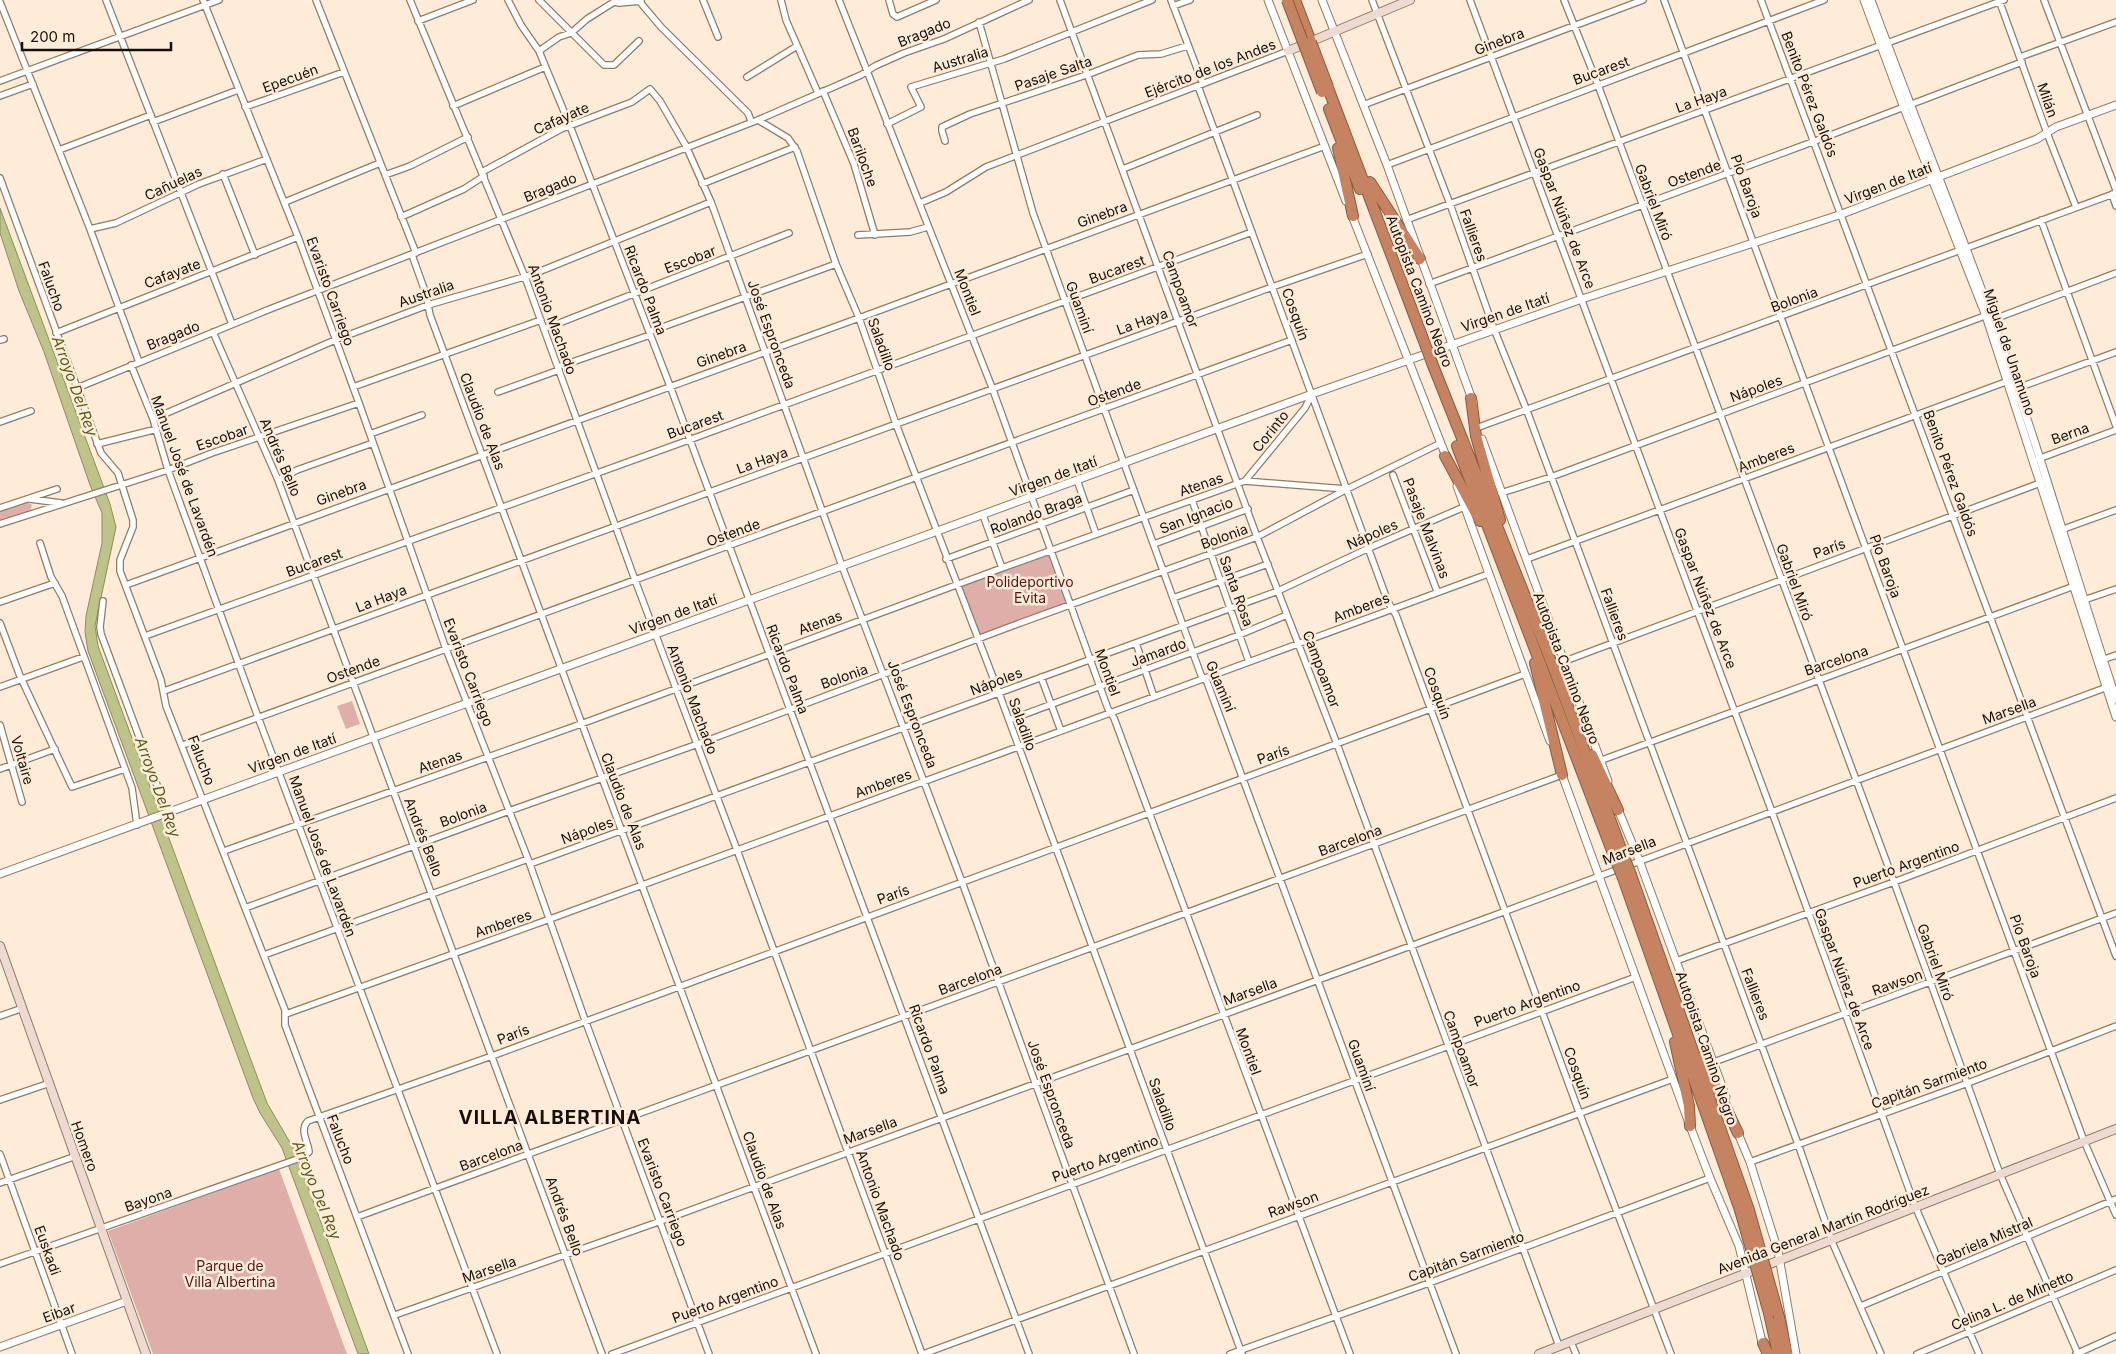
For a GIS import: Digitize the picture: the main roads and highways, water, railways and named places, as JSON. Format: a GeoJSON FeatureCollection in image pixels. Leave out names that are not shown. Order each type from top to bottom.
{"type":"FeatureCollection","features":[{"type":"Feature","properties":{"kind":"highway","name":"Autopista Camino Negro"},"geometry":{"type":"LineString","coordinates":[[1287,0],[1419,337]]}},
{"type":"Feature","properties":{"kind":"highway","name":"Autopista Camino Negro"},"geometry":{"type":"LineString","coordinates":[[1295,0],[1325,93],[1344,128],[1428,363],[1505,559],[1554,669],[1619,855]]}},
{"type":"Feature","properties":{"kind":"highway"},"geometry":{"type":"LineString","coordinates":[[1325,93],[1353,216]]}},
{"type":"Feature","properties":{"kind":"highway"},"geometry":{"type":"LineString","coordinates":[[1344,128],[1378,197],[1420,259]]}},
{"type":"Feature","properties":{"kind":"highway"},"geometry":{"type":"LineString","coordinates":[[1471,398],[1476,436],[1505,559]]}},
{"type":"Feature","properties":{"kind":"highway"},"geometry":{"type":"LineString","coordinates":[[1446,456],[1505,559]]}},
{"type":"Feature","properties":{"kind":"highway","name":"Autopista Camino Negro"},"geometry":{"type":"LineString","coordinates":[[1505,559],[1530,635],[1664,966],[1779,1317],[1787,1354]]}},
{"type":"Feature","properties":{"kind":"highway"},"geometry":{"type":"LineString","coordinates":[[1530,635],[1562,775]]}},
{"type":"Feature","properties":{"kind":"highway"},"geometry":{"type":"LineString","coordinates":[[1554,669],[1618,810]]}},
{"type":"Feature","properties":{"kind":"highway","name":"Autopista Camino Negro"},"geometry":{"type":"LineString","coordinates":[[1627,876],[1666,1000],[1745,1210],[1778,1354]]}},
{"type":"Feature","properties":{"kind":"highway"},"geometry":{"type":"LineString","coordinates":[[1664,966],[1694,1041],[1738,1133]]}},
{"type":"Feature","properties":{"kind":"highway"},"geometry":{"type":"LineString","coordinates":[[1666,1000],[1689,1106],[1690,1126]]}},
{"type":"Feature","properties":{"kind":"highway"},"geometry":{"type":"LineString","coordinates":[[1763,1343],[1766,1354]]}},
{"type":"Feature","properties":{"kind":"main road","name":"Ejército de los Andes"},"geometry":{"type":"LineString","coordinates":[[1288,51],[1410,0]]}},
{"type":"Feature","properties":{"kind":"main road","name":"Homero"},"geometry":{"type":"LineString","coordinates":[[0,946],[146,1354]]}},
{"type":"Feature","properties":{"kind":"main road","name":"Avenida General Martín Rodríguez"},"geometry":{"type":"LineString","coordinates":[[1539,1354],[2116,1129]]}},
{"type":"Feature","properties":{"kind":"district","name":"VILLA ALBERTINA"},"geometry":{"type":"Point","coordinates":[550,1117]}},
{"type":"Feature","properties":{"kind":"water label","name":"Arroyo Del Rey"},"geometry":{"type":"Point","coordinates":[75,386]}},
{"type":"Feature","properties":{"kind":"water label","name":"Arroyo Del Rey"},"geometry":{"type":"Point","coordinates":[158,787]}},
{"type":"Feature","properties":{"kind":"water label","name":"Arroyo Del Rey"},"geometry":{"type":"Point","coordinates":[317,1190]}},
{"type":"Feature","properties":{"kind":"park label","name":"Polideportivo Evita"},"geometry":{"type":"Point","coordinates":[1030,590]}},
{"type":"Feature","properties":{"kind":"park label","name":"Parque de Villa Albertina"},"geometry":{"type":"Point","coordinates":[230,1274]}}]}
